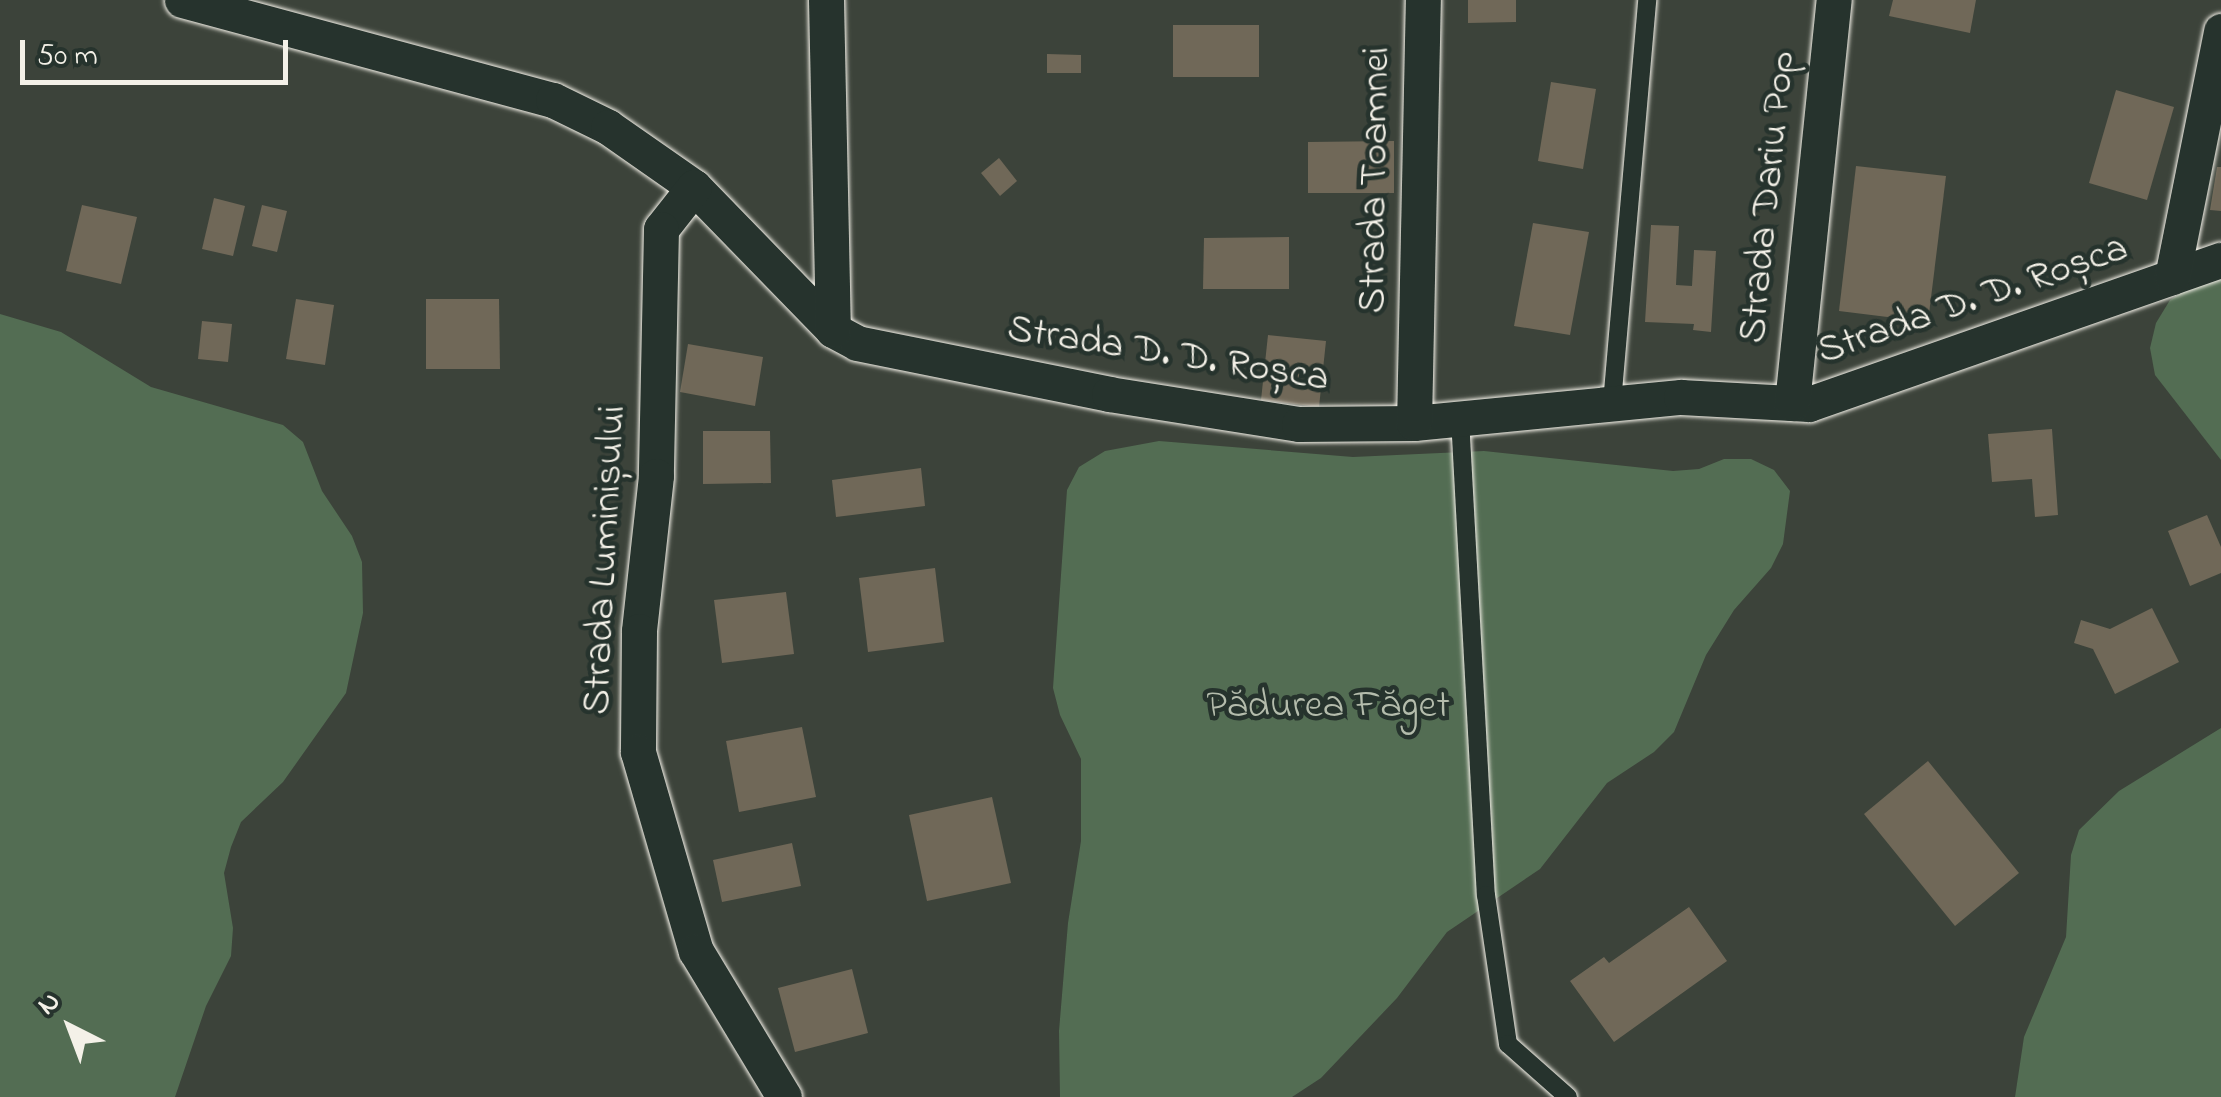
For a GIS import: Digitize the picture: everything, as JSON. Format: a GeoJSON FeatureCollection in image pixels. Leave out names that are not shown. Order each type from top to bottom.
{"type":"FeatureCollection","features":[{"type":"Feature","properties":{"kind":"street","name":"Strada D. D. Roșca"},"geometry":{"type":"LineString","coordinates":[[182,0],[553,100],[608,127],[694,186],[833,330],[857,343],[1299,424],[1414,423],[1681,396],[1809,404],[2221,260]]}},
{"type":"Feature","properties":{"kind":"street"},"geometry":{"type":"LineString","coordinates":[[826,0],[833,330]]}},
{"type":"Feature","properties":{"kind":"street","name":"Strada Toamnei"},"geometry":{"type":"LineString","coordinates":[[1414,423],[1423,0]]}},
{"type":"Feature","properties":{"kind":"street","name":"Strada Dariu Pop"},"geometry":{"type":"LineString","coordinates":[[1792,403],[1834,0]]}},
{"type":"Feature","properties":{"kind":"street"},"geometry":{"type":"LineString","coordinates":[[2172,277],[2221,31]]}},
{"type":"Feature","properties":{"kind":"street","name":"Strada Luminișului"},"geometry":{"type":"LineString","coordinates":[[694,186],[661,229],[656,476],[639,631],[638,752],[696,951],[784,1097]]}},
{"type":"Feature","properties":{"kind":"lane"},"geometry":{"type":"LineString","coordinates":[[1612,403],[1648,0]]}},
{"type":"Feature","properties":{"kind":"lane"},"geometry":{"type":"LineString","coordinates":[[1460,418],[1486,894],[1508,1044],[1568,1097]]}},
{"type":"Feature","properties":{"kind":"green space"},"geometry":{"type":"Polygon","coordinates":[[[2221,278],[2221,460],[2155,375],[2150,348],[2156,323],[2170,300],[2193,285],[2221,278]]]}},
{"type":"Feature","properties":{"kind":"green space"},"geometry":{"type":"Polygon","coordinates":[[[0,314],[61,332],[151,387],[283,425],[303,442],[322,491],[352,536],[362,562],[363,613],[346,693],[283,782],[241,822],[231,847],[224,873],[233,928],[231,956],[206,1006],[175,1097],[0,1097],[0,314]]]}},
{"type":"Feature","properties":{"kind":"green space","name":"Pădurea Făget"},"geometry":{"type":"Polygon","coordinates":[[[1159,441],[1353,457],[1484,451],[1673,471],[1699,469],[1724,459],[1751,459],[1774,470],[1790,491],[1783,544],[1771,568],[1734,610],[1706,655],[1674,732],[1654,752],[1607,783],[1540,869],[1447,932],[1397,998],[1321,1078],[1292,1097],[1060,1097],[1059,1031],[1068,923],[1081,841],[1081,759],[1060,715],[1053,688],[1067,490],[1079,467],[1105,451],[1159,441]]]}},
{"type":"Feature","properties":{"kind":"green space"},"geometry":{"type":"Polygon","coordinates":[[[2221,728],[2221,1097],[2015,1097],[2024,1037],[2066,937],[2071,855],[2079,830],[2119,791],[2221,728]]]}},
{"type":"Feature","properties":{"kind":"building"},"geometry":{"type":"Polygon","coordinates":[[[1468,0],[1516,0],[1516,22],[1468,23],[1468,0]]]}},
{"type":"Feature","properties":{"kind":"building"},"geometry":{"type":"Polygon","coordinates":[[[1893,0],[1976,0],[1970,33],[1889,16],[1893,0]]]}},
{"type":"Feature","properties":{"kind":"building"},"geometry":{"type":"Polygon","coordinates":[[[1173,25],[1259,25],[1259,77],[1173,77],[1173,25]]]}},
{"type":"Feature","properties":{"kind":"building"},"geometry":{"type":"Polygon","coordinates":[[[1047,54],[1081,55],[1081,73],[1047,73],[1047,54]]]}},
{"type":"Feature","properties":{"kind":"building"},"geometry":{"type":"Polygon","coordinates":[[[1551,82],[1596,89],[1583,169],[1538,161],[1551,82]]]}},
{"type":"Feature","properties":{"kind":"building"},"geometry":{"type":"Polygon","coordinates":[[[2116,90],[2174,107],[2147,200],[2089,183],[2116,90]]]}},
{"type":"Feature","properties":{"kind":"building"},"geometry":{"type":"Polygon","coordinates":[[[1394,141],[1394,193],[1308,193],[1308,142],[1394,141]]]}},
{"type":"Feature","properties":{"kind":"building"},"geometry":{"type":"Polygon","coordinates":[[[999,158],[1017,181],[1000,196],[981,173],[999,158]]]}},
{"type":"Feature","properties":{"kind":"building"},"geometry":{"type":"Polygon","coordinates":[[[1856,166],[1946,176],[1928,322],[1839,311],[1856,166]]]}},
{"type":"Feature","properties":{"kind":"building"},"geometry":{"type":"Polygon","coordinates":[[[2217,167],[2221,167],[2221,211],[2210,210],[2217,167]]]}},
{"type":"Feature","properties":{"kind":"building"},"geometry":{"type":"Polygon","coordinates":[[[214,198],[245,206],[233,256],[202,249],[214,198]]]}},
{"type":"Feature","properties":{"kind":"building"},"geometry":{"type":"Polygon","coordinates":[[[82,205],[137,217],[121,284],[66,271],[82,205]]]}},
{"type":"Feature","properties":{"kind":"building"},"geometry":{"type":"Polygon","coordinates":[[[262,205],[287,211],[277,252],[252,246],[262,205]]]}},
{"type":"Feature","properties":{"kind":"building"},"geometry":{"type":"Polygon","coordinates":[[[1533,223],[1589,232],[1570,335],[1514,326],[1533,223]]]}},
{"type":"Feature","properties":{"kind":"building"},"geometry":{"type":"Polygon","coordinates":[[[1651,225],[1679,226],[1676,285],[1692,286],[1694,250],[1716,251],[1711,332],[1693,330],[1694,324],[1645,322],[1651,225]]]}},
{"type":"Feature","properties":{"kind":"building"},"geometry":{"type":"Polygon","coordinates":[[[1289,237],[1289,289],[1203,289],[1204,238],[1289,237]]]}},
{"type":"Feature","properties":{"kind":"building"},"geometry":{"type":"Polygon","coordinates":[[[296,299],[334,305],[325,365],[286,359],[296,299]]]}},
{"type":"Feature","properties":{"kind":"building"},"geometry":{"type":"Polygon","coordinates":[[[426,299],[499,299],[500,369],[426,369],[426,299]]]}},
{"type":"Feature","properties":{"kind":"building"},"geometry":{"type":"Polygon","coordinates":[[[202,321],[232,324],[228,362],[198,359],[202,321]]]}},
{"type":"Feature","properties":{"kind":"building"},"geometry":{"type":"Polygon","coordinates":[[[1268,335],[1326,341],[1319,407],[1261,400],[1268,335]]]}},
{"type":"Feature","properties":{"kind":"building"},"geometry":{"type":"Polygon","coordinates":[[[688,344],[763,357],[755,406],[680,392],[688,344]]]}},
{"type":"Feature","properties":{"kind":"building"},"geometry":{"type":"Polygon","coordinates":[[[2052,429],[2058,515],[2035,517],[2032,479],[1992,482],[1988,434],[2052,429]]]}},
{"type":"Feature","properties":{"kind":"building"},"geometry":{"type":"Polygon","coordinates":[[[703,431],[770,431],[771,483],[703,484],[703,431]]]}},
{"type":"Feature","properties":{"kind":"building"},"geometry":{"type":"Polygon","coordinates":[[[921,468],[925,506],[836,517],[832,480],[921,468]]]}},
{"type":"Feature","properties":{"kind":"building"},"geometry":{"type":"Polygon","coordinates":[[[2207,515],[2221,547],[2221,573],[2190,586],[2168,531],[2207,515]]]}},
{"type":"Feature","properties":{"kind":"building"},"geometry":{"type":"Polygon","coordinates":[[[935,568],[944,642],[868,652],[859,578],[935,568]]]}},
{"type":"Feature","properties":{"kind":"building"},"geometry":{"type":"Polygon","coordinates":[[[786,592],[794,654],[722,663],[714,600],[786,592]]]}},
{"type":"Feature","properties":{"kind":"building"},"geometry":{"type":"Polygon","coordinates":[[[2152,608],[2179,662],[2115,694],[2093,649],[2074,643],[2081,620],[2110,629],[2152,608]]]}},
{"type":"Feature","properties":{"kind":"building"},"geometry":{"type":"Polygon","coordinates":[[[802,727],[816,797],[739,812],[726,741],[802,727]]]}},
{"type":"Feature","properties":{"kind":"building"},"geometry":{"type":"Polygon","coordinates":[[[1928,761],[2019,873],[1955,926],[1864,814],[1928,761]]]}},
{"type":"Feature","properties":{"kind":"building"},"geometry":{"type":"Polygon","coordinates":[[[992,797],[1011,883],[927,901],[909,815],[992,797]]]}},
{"type":"Feature","properties":{"kind":"building"},"geometry":{"type":"Polygon","coordinates":[[[792,843],[801,886],[722,902],[713,860],[792,843]]]}},
{"type":"Feature","properties":{"kind":"building"},"geometry":{"type":"Polygon","coordinates":[[[1689,907],[1727,961],[1614,1042],[1570,981],[1604,957],[1609,963],[1689,907]]]}},
{"type":"Feature","properties":{"kind":"building"},"geometry":{"type":"Polygon","coordinates":[[[852,969],[868,1033],[795,1052],[778,988],[852,969]]]}}]}
